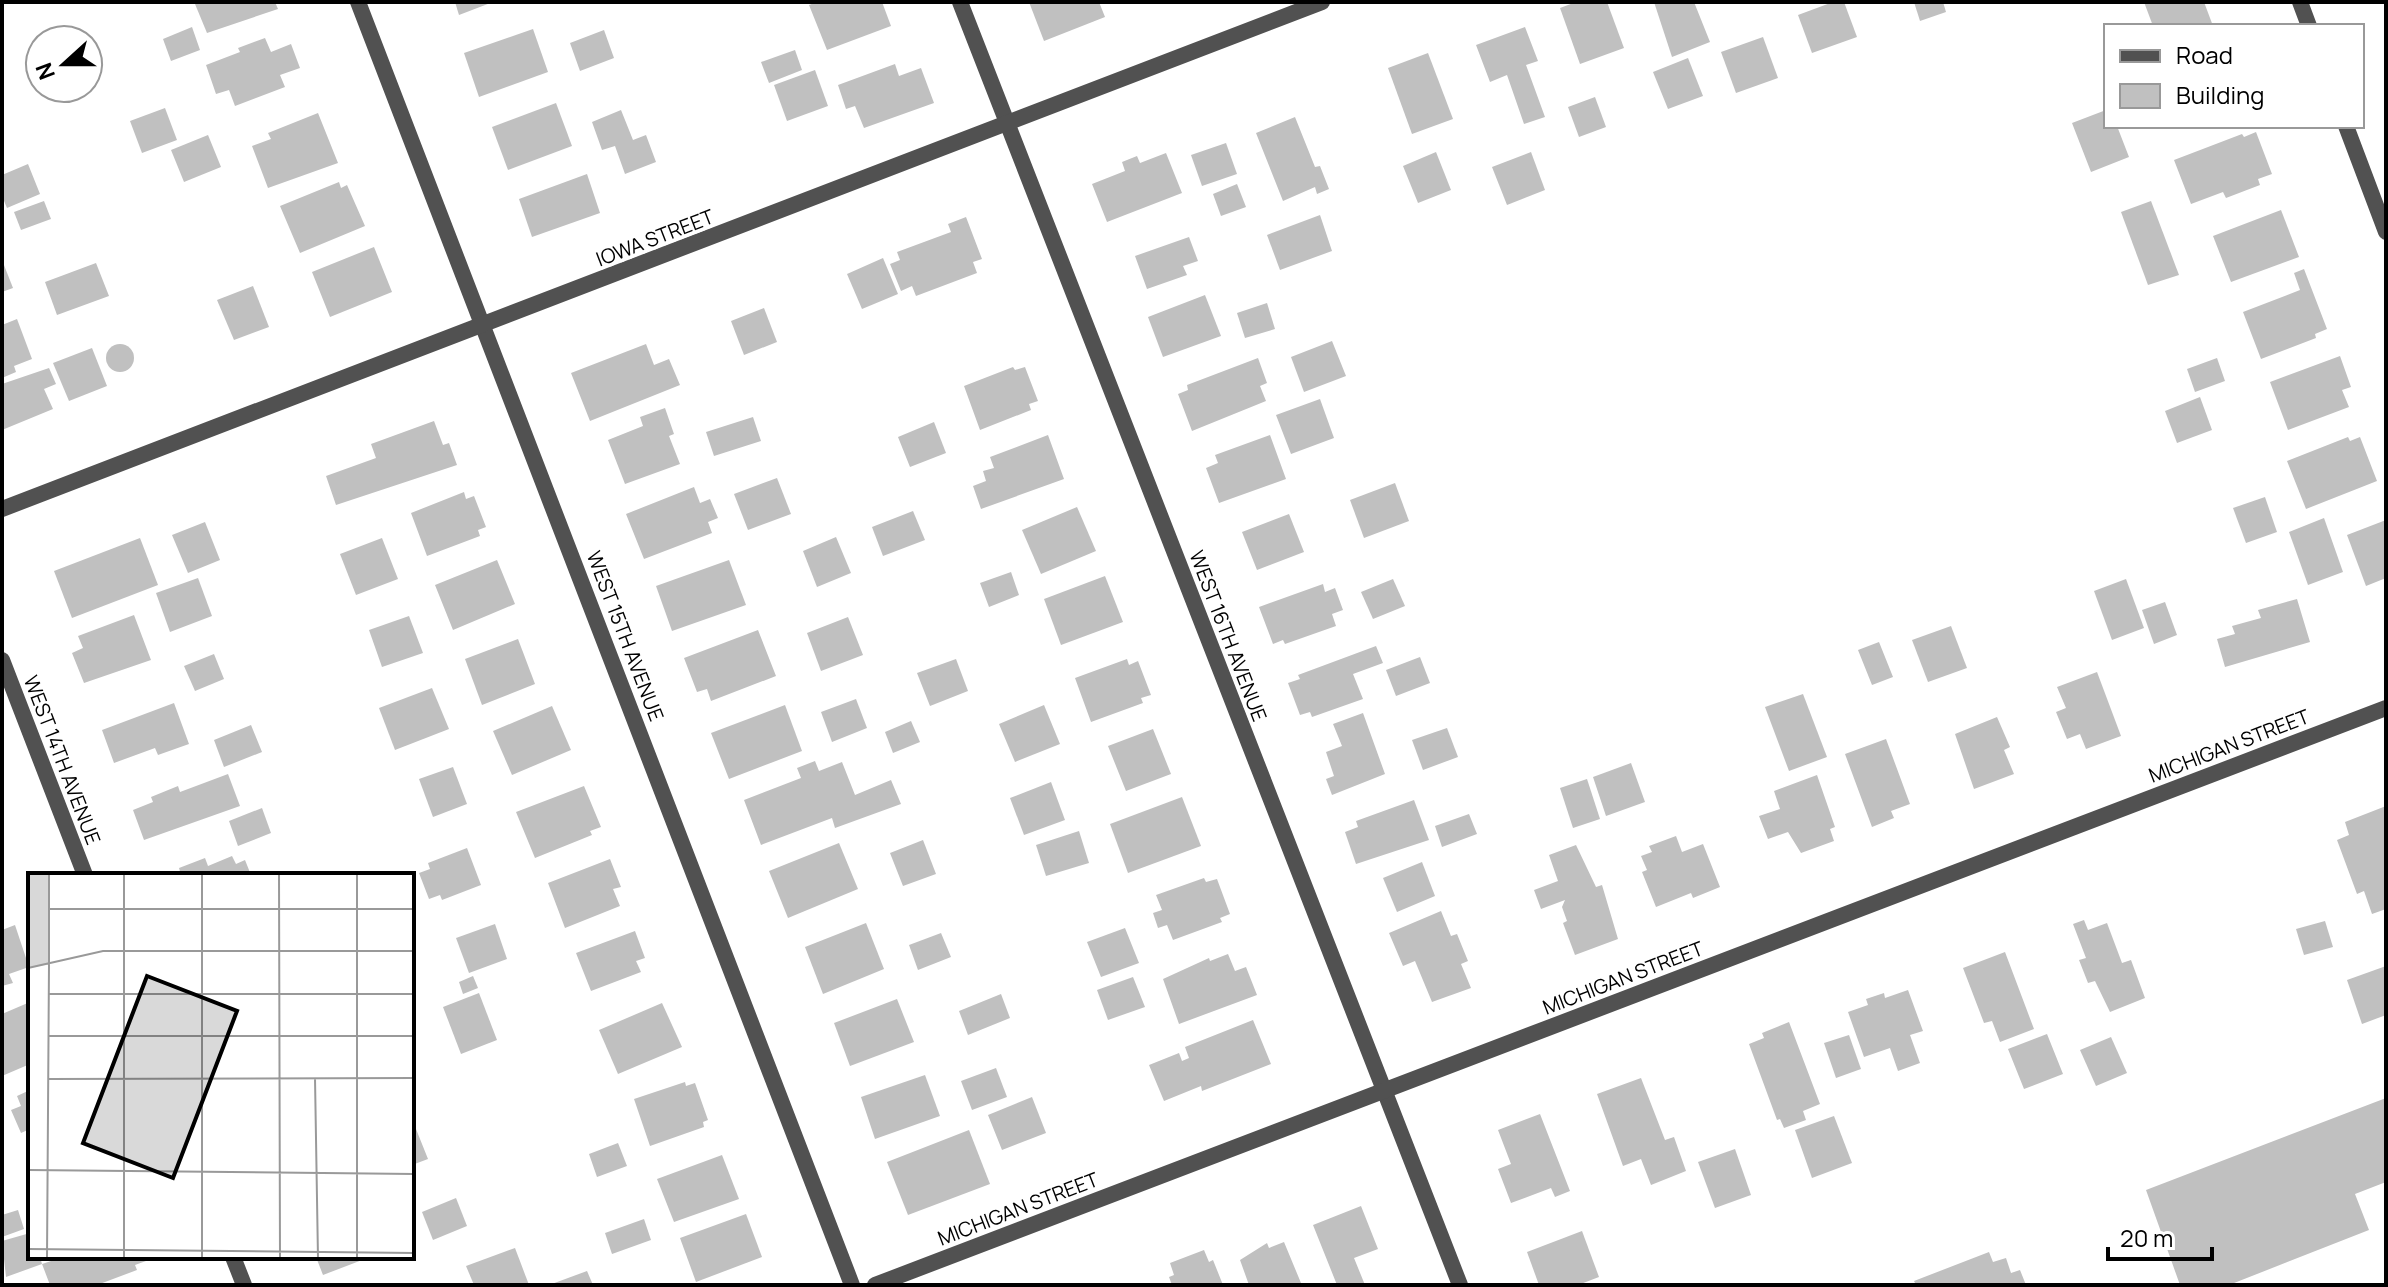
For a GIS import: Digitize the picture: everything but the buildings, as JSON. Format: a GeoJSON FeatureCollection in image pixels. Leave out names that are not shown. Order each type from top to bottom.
{"type":"FeatureCollection","features":[{"type":"Feature","properties":{"kind":"street","name":"WEST 15TH AVENUE"},"geometry":{"type":"LineString","coordinates":[[358,2],[852,1285]]}},
{"type":"Feature","properties":{"kind":"street","name":"WEST 16TH AVENUE"},"geometry":{"type":"LineString","coordinates":[[960,2],[1460,1285]]}},
{"type":"Feature","properties":{"kind":"street","name":"IOWA STREET"},"geometry":{"type":"LineString","coordinates":[[2,509],[1322,2]]}},
{"type":"Feature","properties":{"kind":"street"},"geometry":{"type":"LineString","coordinates":[[2300,2],[2308,24]]}},
{"type":"Feature","properties":{"kind":"street"},"geometry":{"type":"LineString","coordinates":[[2347,128],[2386,232]]}},
{"type":"Feature","properties":{"kind":"street","name":"WEST 14TH AVENUE"},"geometry":{"type":"LineString","coordinates":[[2,660],[84,873]]}},
{"type":"Feature","properties":{"kind":"street","name":"MICHIGAN STREET"},"geometry":{"type":"LineString","coordinates":[[875,1285],[2386,708]]}},
{"type":"Feature","properties":{"kind":"street"},"geometry":{"type":"LineString","coordinates":[[234,1259],[244,1285]]}}]}
